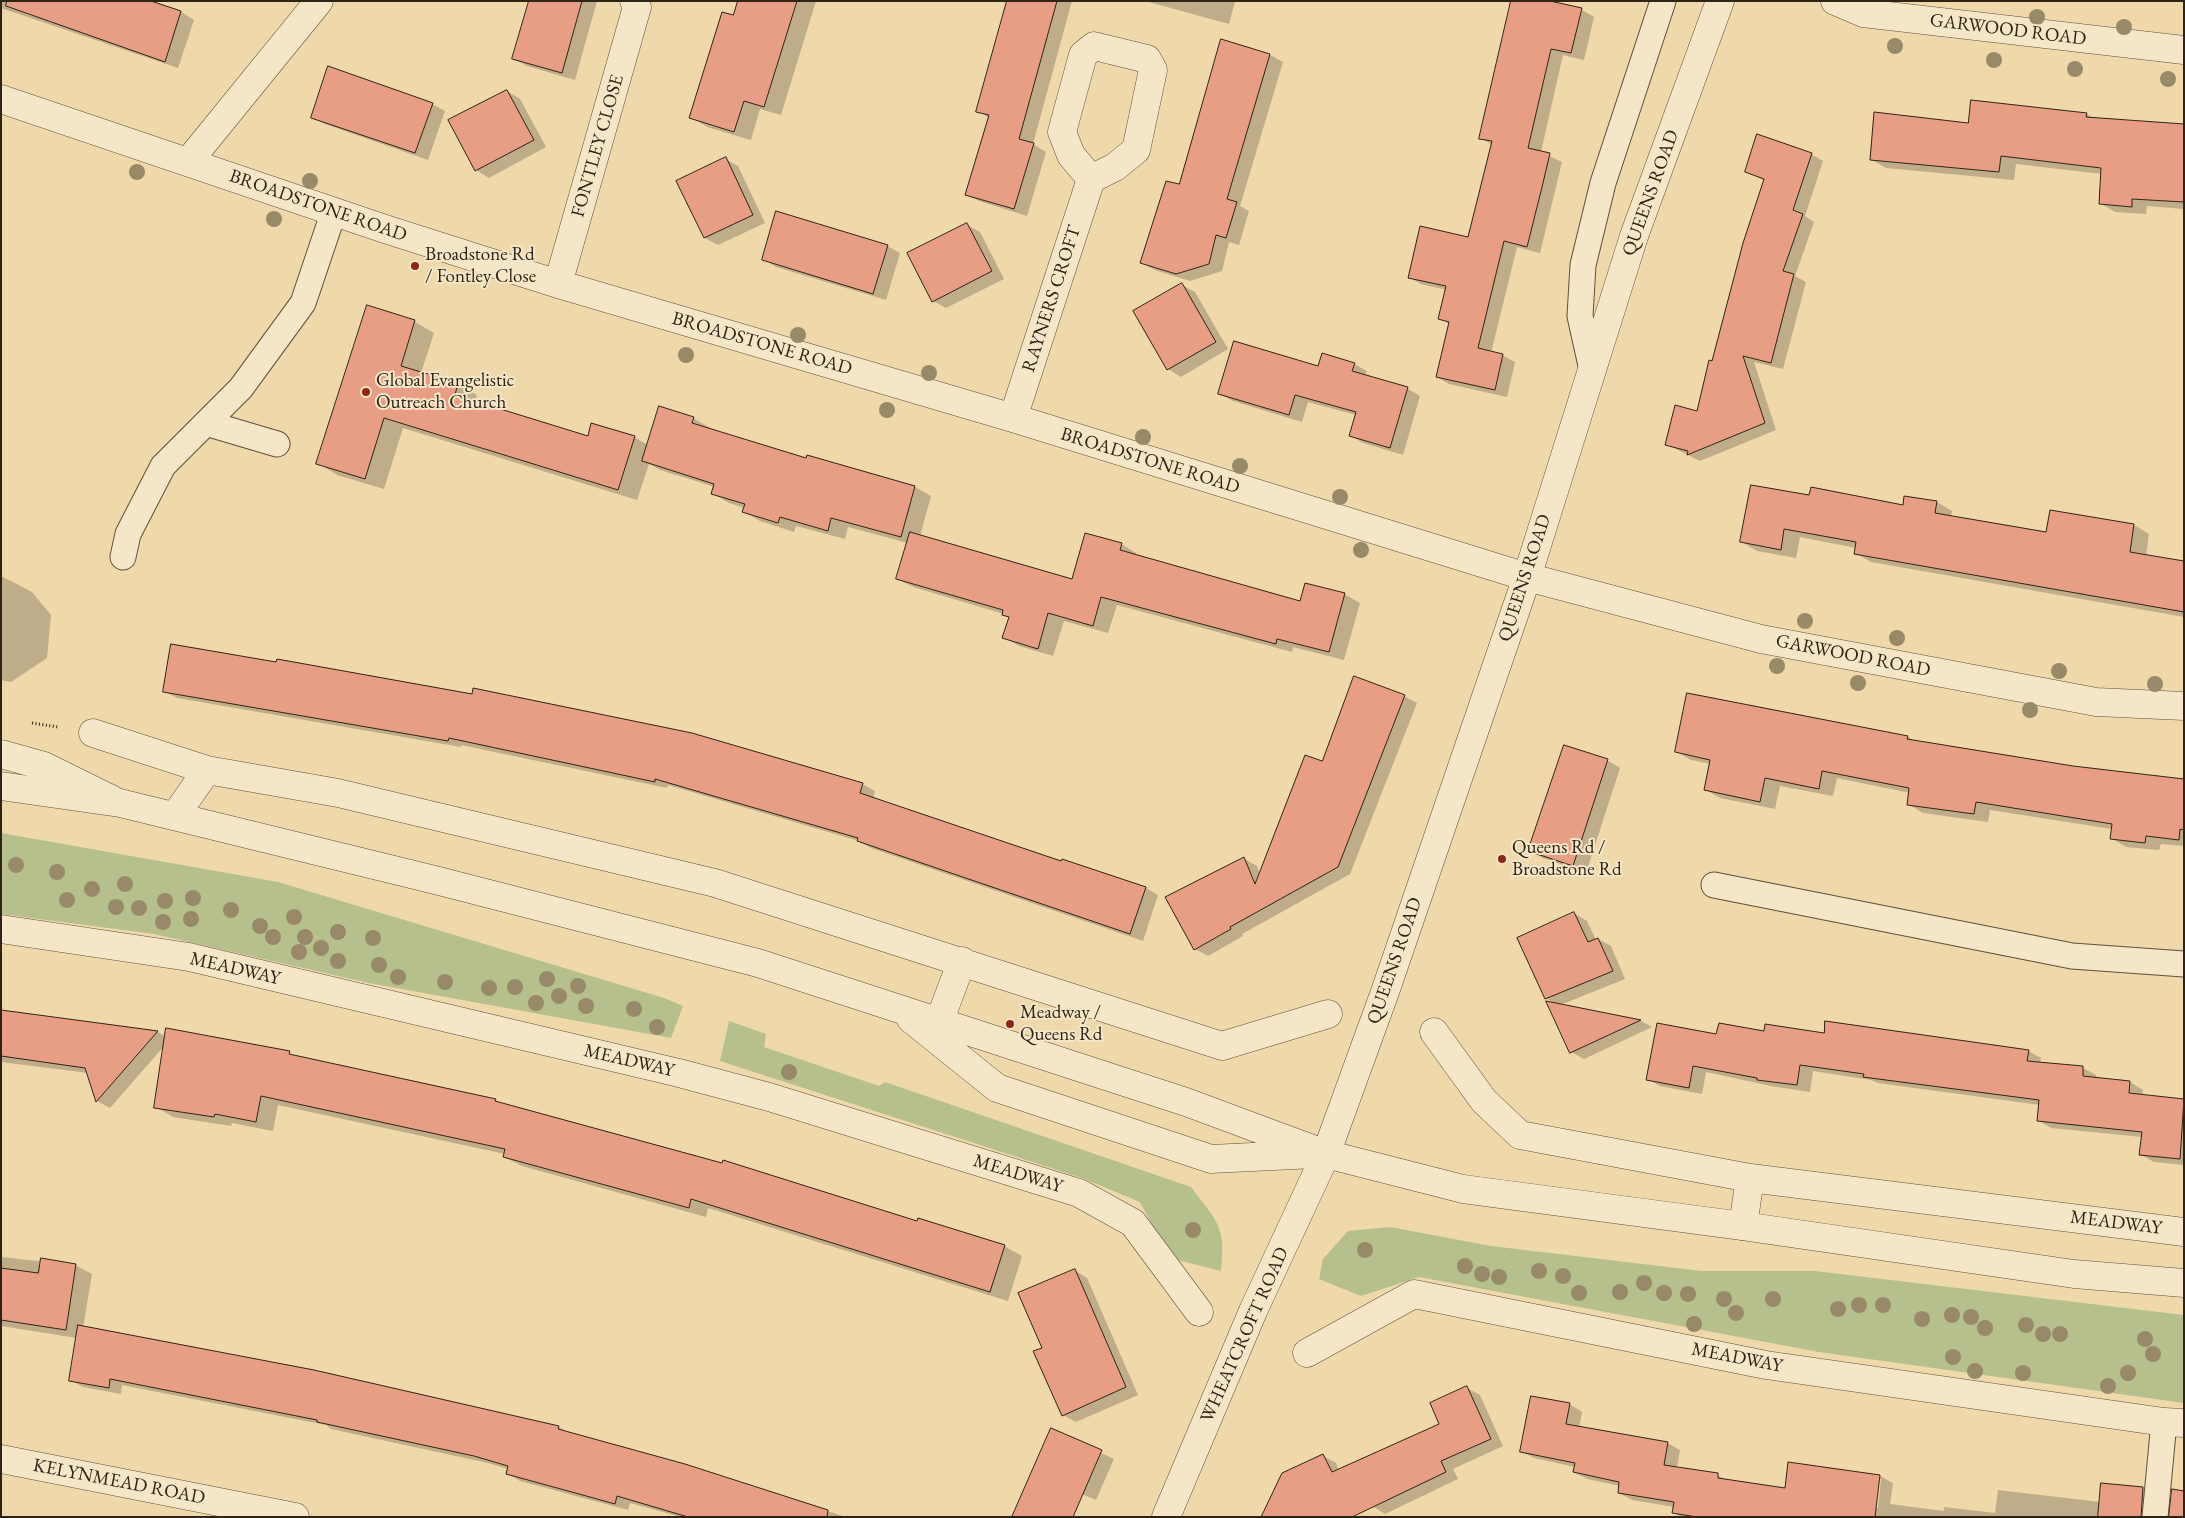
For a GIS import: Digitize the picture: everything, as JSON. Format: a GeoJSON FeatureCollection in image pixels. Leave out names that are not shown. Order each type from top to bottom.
{"type":"FeatureCollection","features":[{"type":"Feature","properties":{"kind":"street"},"geometry":{"type":"LineString","coordinates":[[188,162],[319,1]]}},
{"type":"Feature","properties":{"kind":"street","name":"QUEENS ROAD"},"geometry":{"type":"LineString","coordinates":[[1326,1154],[1386,989],[1527,577],[1634,236],[1720,1]]}},
{"type":"Feature","properties":{"kind":"street","name":"GARWOOD ROAD"},"geometry":{"type":"LineString","coordinates":[[1835,1],[1863,13],[2184,50]]}},
{"type":"Feature","properties":{"kind":"street","name":"FONTLEY CLOSE"},"geometry":{"type":"LineString","coordinates":[[558,284],[641,3]]}},
{"type":"Feature","properties":{"kind":"street"},"geometry":{"type":"LineString","coordinates":[[1094,46],[1147,59],[1153,70],[1136,150],[1115,167],[1091,179],[1071,155],[1062,132],[1083,55],[1094,46]]}},
{"type":"Feature","properties":{"kind":"street","name":"BROADSTONE ROAD"},"geometry":{"type":"LineString","coordinates":[[1,99],[558,284],[1013,418],[1527,577]]}},
{"type":"Feature","properties":{"kind":"street","name":"RAYNERS CROFT"},"geometry":{"type":"LineString","coordinates":[[1013,418],[1091,179]]}},
{"type":"Feature","properties":{"kind":"street","name":"GARWOOD ROAD"},"geometry":{"type":"LineString","coordinates":[[1527,577],[1761,639],[2096,702],[2184,706]]}},
{"type":"Feature","properties":{"kind":"street"},"geometry":{"type":"LineString","coordinates":[[93,733],[207,770],[338,793],[715,883],[1222,1046],[1328,1014]]}},
{"type":"Feature","properties":{"kind":"street"},"geometry":{"type":"LineString","coordinates":[[1,754],[44,766],[120,803]]}},
{"type":"Feature","properties":{"kind":"street"},"geometry":{"type":"LineString","coordinates":[[175,816],[207,770]]}},
{"type":"Feature","properties":{"kind":"street"},"geometry":{"type":"LineString","coordinates":[[1,786],[120,803],[435,880],[758,963],[1186,1102],[1326,1154],[1477,1192],[1743,1226],[2074,1274],[2184,1282]]}},
{"type":"Feature","properties":{"kind":"street","name":"MEADWAY"},"geometry":{"type":"LineString","coordinates":[[1,929],[189,957],[670,1071],[769,1097],[1079,1193],[1133,1223],[1199,1312]]}},
{"type":"Feature","properties":{"kind":"street"},"geometry":{"type":"LineString","coordinates":[[939,1022],[962,961]]}},
{"type":"Feature","properties":{"kind":"street"},"geometry":{"type":"LineString","coordinates":[[898,1008],[997,1088],[1211,1159],[1326,1154]]}},
{"type":"Feature","properties":{"kind":"street","name":"MEADWAY"},"geometry":{"type":"LineString","coordinates":[[1434,1032],[1484,1102],[1520,1135],[1750,1178],[2184,1232]]}},
{"type":"Feature","properties":{"kind":"street","name":"WHEATCROFT ROAD"},"geometry":{"type":"LineString","coordinates":[[1166,1517],[1253,1310],[1326,1154]]}},
{"type":"Feature","properties":{"kind":"street"},"geometry":{"type":"LineString","coordinates":[[1743,1226],[1750,1178]]}},
{"type":"Feature","properties":{"kind":"street","name":"MEADWAY"},"geometry":{"type":"LineString","coordinates":[[1308,1353],[1414,1294],[1766,1365],[2174,1422]]}},
{"type":"Feature","properties":{"kind":"street","name":"KELYNMEAD ROAD"},"geometry":{"type":"LineString","coordinates":[[1,1459],[296,1517]]}},
{"type":"Feature","properties":{"kind":"lane"},"geometry":{"type":"LineString","coordinates":[[1592,370],[1580,316],[1583,265],[1603,183],[1663,1]]}},
{"type":"Feature","properties":{"kind":"lane"},"geometry":{"type":"LineString","coordinates":[[123,557],[128,534],[163,466],[241,388],[303,303],[334,211]]}},
{"type":"Feature","properties":{"kind":"lane"},"geometry":{"type":"LineString","coordinates":[[206,423],[277,444]]}},
{"type":"Feature","properties":{"kind":"lane"},"geometry":{"type":"LineString","coordinates":[[1714,885],[2072,956],[2184,964]]}},
{"type":"Feature","properties":{"kind":"lane"},"geometry":{"type":"LineString","coordinates":[[2155,1517],[2174,1422]]}},
{"type":"Feature","properties":{"kind":"path"},"geometry":{"type":"LineString","coordinates":[[27,722],[93,733]]}},
{"type":"Feature","properties":{"kind":"green space"},"geometry":{"type":"Polygon","coordinates":[[[1,833],[278,882],[664,998],[683,1006],[671,1038],[369,983],[154,934],[1,914],[1,833]]]}},
{"type":"Feature","properties":{"kind":"green space"},"geometry":{"type":"Polygon","coordinates":[[[729,1021],[766,1034],[764,1047],[879,1086],[885,1082],[1191,1187],[1213,1217],[1221,1233],[1221,1271],[1170,1258],[1140,1202],[1082,1178],[720,1061],[729,1021]]]}},
{"type":"Feature","properties":{"kind":"green space"},"geometry":{"type":"Polygon","coordinates":[[[1390,1227],[1491,1246],[1702,1271],[1815,1271],[2184,1315],[2184,1403],[1819,1352],[1419,1277],[1361,1296],[1319,1279],[1323,1259],[1348,1231],[1390,1227]]]}},
{"type":"Feature","properties":{"kind":"building"},"geometry":{"type":"Polygon","coordinates":[[[7,1],[151,1],[181,11],[165,62],[6,6],[7,1]]]}},
{"type":"Feature","properties":{"kind":"building"},"geometry":{"type":"Polygon","coordinates":[[[529,1],[582,1],[562,73],[512,59],[529,1]]]}},
{"type":"Feature","properties":{"kind":"building"},"geometry":{"type":"Polygon","coordinates":[[[738,1],[797,1],[764,107],[744,101],[734,132],[689,118],[722,12],[733,15],[738,1]]]}},
{"type":"Feature","properties":{"kind":"building"},"geometry":{"type":"Polygon","coordinates":[[[1007,1],[1057,1],[1019,139],[1034,143],[1014,209],[965,195],[989,115],[976,112],[1007,1]]]}},
{"type":"Feature","properties":{"kind":"building"},"geometry":{"type":"Polygon","coordinates":[[[1511,1],[1550,1],[1582,8],[1571,53],[1551,49],[1528,148],[1550,153],[1543,183],[1527,247],[1504,241],[1478,348],[1503,354],[1495,390],[1436,377],[1449,322],[1438,319],[1446,286],[1408,278],[1420,226],[1468,237],[1492,141],[1479,139],[1511,1]]]}},
{"type":"Feature","properties":{"kind":"building"},"geometry":{"type":"Polygon","coordinates":[[[1221,39],[1270,54],[1227,199],[1237,202],[1226,238],[1216,235],[1209,264],[1176,274],[1140,263],[1166,181],[1179,184],[1221,39]]]}},
{"type":"Feature","properties":{"kind":"building"},"geometry":{"type":"Polygon","coordinates":[[[328,66],[433,103],[415,153],[311,118],[328,66]]]}},
{"type":"Feature","properties":{"kind":"building"},"geometry":{"type":"Polygon","coordinates":[[[507,90],[534,140],[475,171],[448,120],[507,90]]]}},
{"type":"Feature","properties":{"kind":"building"},"geometry":{"type":"Polygon","coordinates":[[[1971,100],[2087,113],[2086,117],[2184,124],[2184,202],[2132,199],[2132,207],[2099,204],[2101,168],[2001,156],[1999,172],[1870,160],[1874,112],[1968,123],[1971,100]]]}},
{"type":"Feature","properties":{"kind":"building"},"geometry":{"type":"Polygon","coordinates":[[[1757,134],[1812,153],[1793,210],[1803,214],[1783,271],[1794,274],[1771,363],[1743,356],[1765,423],[1687,455],[1688,451],[1665,445],[1675,405],[1697,411],[1709,360],[1712,361],[1743,243],[1764,179],[1745,172],[1757,134]]]}},
{"type":"Feature","properties":{"kind":"building"},"geometry":{"type":"Polygon","coordinates":[[[726,157],[753,215],[704,238],[676,181],[726,157]]]}},
{"type":"Feature","properties":{"kind":"building"},"geometry":{"type":"Polygon","coordinates":[[[776,211],[888,245],[873,294],[762,260],[776,211]]]}},
{"type":"Feature","properties":{"kind":"building"},"geometry":{"type":"Polygon","coordinates":[[[967,223],[992,271],[932,302],[907,253],[967,223]]]}},
{"type":"Feature","properties":{"kind":"building"},"geometry":{"type":"Polygon","coordinates":[[[1182,283],[1216,342],[1167,370],[1133,311],[1182,283]]]}},
{"type":"Feature","properties":{"kind":"building"},"geometry":{"type":"Polygon","coordinates":[[[367,305],[415,320],[401,366],[458,383],[455,395],[588,436],[591,423],[635,436],[618,490],[384,418],[365,479],[316,464],[367,305]]]}},
{"type":"Feature","properties":{"kind":"building"},"geometry":{"type":"Polygon","coordinates":[[[1234,341],[1318,366],[1322,353],[1355,363],[1352,371],[1408,387],[1390,448],[1349,436],[1356,412],[1295,395],[1289,415],[1218,394],[1234,341]]]}},
{"type":"Feature","properties":{"kind":"building"},"geometry":{"type":"Polygon","coordinates":[[[659,406],[694,417],[692,423],[806,458],[807,455],[915,486],[901,537],[831,518],[828,531],[780,517],[778,523],[742,512],[745,504],[711,494],[714,484],[642,461],[659,406]]]}},
{"type":"Feature","properties":{"kind":"building"},"geometry":{"type":"Polygon","coordinates":[[[1751,485],[1809,495],[1811,487],[1903,505],[1904,496],[1937,501],[1935,513],[2046,532],[2050,510],[2134,524],[2130,552],[2184,561],[2184,612],[1854,554],[1856,542],[1784,529],[1781,550],[1740,542],[1751,485]]]}},
{"type":"Feature","properties":{"kind":"building"},"geometry":{"type":"Polygon","coordinates":[[[910,532],[1072,579],[1085,533],[1122,543],[1120,550],[1300,601],[1305,583],[1345,593],[1329,652],[1277,639],[1276,644],[1101,597],[1093,626],[1048,613],[1038,649],[1002,638],[1009,617],[1002,615],[1003,610],[896,579],[910,532]]]}},
{"type":"Feature","properties":{"kind":"building"},"geometry":{"type":"Polygon","coordinates":[[[171,644],[276,662],[277,659],[472,694],[473,688],[692,733],[863,783],[860,793],[1061,861],[1062,859],[1146,887],[1130,934],[857,841],[858,838],[655,779],[655,782],[449,738],[448,741],[163,692],[171,644]]]}},
{"type":"Feature","properties":{"kind":"building"},"geometry":{"type":"Polygon","coordinates":[[[1354,676],[1405,695],[1338,867],[1230,927],[1231,929],[1194,950],[1165,897],[1244,857],[1255,884],[1305,755],[1322,761],[1354,676]]]}},
{"type":"Feature","properties":{"kind":"building"},"geometry":{"type":"Polygon","coordinates":[[[1687,693],[1908,736],[1907,739],[2073,766],[2184,779],[2184,830],[2180,829],[2179,840],[2146,836],[2145,843],[2110,839],[2112,824],[1976,802],[1974,814],[1907,805],[1909,788],[1822,771],[1819,789],[1765,778],[1760,802],[1704,790],[1710,760],[1675,752],[1687,693]]]}},
{"type":"Feature","properties":{"kind":"building"},"geometry":{"type":"Polygon","coordinates":[[[1564,745],[1608,759],[1573,866],[1528,851],[1564,745]]]}},
{"type":"Feature","properties":{"kind":"building"},"geometry":{"type":"Polygon","coordinates":[[[1574,912],[1588,942],[1598,938],[1613,971],[1545,999],[1517,938],[1574,912]]]}},
{"type":"Feature","properties":{"kind":"building"},"geometry":{"type":"Polygon","coordinates":[[[1546,1001],[1641,1020],[1570,1053],[1546,1001]]]}},
{"type":"Feature","properties":{"kind":"building"},"geometry":{"type":"Polygon","coordinates":[[[1,1010],[158,1031],[96,1102],[85,1068],[1,1056],[1,1010]]]}},
{"type":"Feature","properties":{"kind":"building"},"geometry":{"type":"Polygon","coordinates":[[[1825,1021],[2029,1050],[2027,1061],[2083,1066],[2083,1076],[2130,1081],[2129,1093],[2184,1099],[2180,1159],[2139,1155],[2142,1132],[2037,1121],[2039,1100],[1863,1077],[1864,1074],[1800,1065],[1797,1085],[1757,1080],[1757,1078],[1693,1066],[1689,1088],[1646,1080],[1657,1023],[1716,1034],[1719,1023],[1764,1031],[1765,1024],[1824,1033],[1825,1021]]]}},
{"type":"Feature","properties":{"kind":"building"},"geometry":{"type":"Polygon","coordinates":[[[166,1028],[290,1051],[289,1054],[496,1099],[495,1101],[722,1163],[723,1160],[917,1221],[918,1218],[1005,1245],[990,1292],[691,1199],[689,1208],[503,1157],[505,1149],[261,1096],[256,1122],[215,1114],[214,1117],[154,1108],[166,1028]]]}},
{"type":"Feature","properties":{"kind":"building"},"geometry":{"type":"Polygon","coordinates":[[[41,1258],[76,1264],[66,1330],[1,1320],[1,1268],[38,1273],[41,1258]]]}},
{"type":"Feature","properties":{"kind":"building"},"geometry":{"type":"Polygon","coordinates":[[[1075,1269],[1126,1387],[1062,1416],[1033,1351],[1042,1348],[1018,1293],[1075,1269]]]}},
{"type":"Feature","properties":{"kind":"building"},"geometry":{"type":"Polygon","coordinates":[[[78,1325],[314,1370],[559,1426],[558,1429],[685,1464],[828,1510],[827,1517],[688,1517],[617,1496],[615,1504],[506,1474],[508,1466],[474,1456],[317,1422],[317,1420],[110,1379],[109,1388],[69,1381],[78,1325]]]}},
{"type":"Feature","properties":{"kind":"building"},"geometry":{"type":"Polygon","coordinates":[[[1467,1386],[1491,1439],[1441,1461],[1446,1472],[1352,1517],[1261,1517],[1282,1473],[1323,1454],[1332,1472],[1439,1424],[1430,1403],[1467,1386]]]}},
{"type":"Feature","properties":{"kind":"building"},"geometry":{"type":"Polygon","coordinates":[[[1531,1396],[1570,1403],[1566,1424],[1668,1442],[1664,1465],[1718,1473],[1718,1478],[1785,1488],[1788,1462],[1880,1475],[1875,1517],[1697,1517],[1672,1513],[1674,1502],[1618,1493],[1619,1482],[1573,1472],[1575,1463],[1520,1452],[1531,1396]]]}},
{"type":"Feature","properties":{"kind":"building"},"geometry":{"type":"Polygon","coordinates":[[[1051,1428],[1102,1450],[1073,1517],[1012,1517],[1051,1428]]]}},
{"type":"Feature","properties":{"kind":"building"},"geometry":{"type":"Polygon","coordinates":[[[2101,1483],[2143,1487],[2141,1517],[2098,1517],[2101,1483]]]}},
{"type":"Feature","properties":{"kind":"building"},"geometry":{"type":"Polygon","coordinates":[[[2172,1489],[2184,1491],[2184,1517],[2169,1517],[2172,1489]]]}},
{"type":"Feature","properties":{"kind":"place","name":"Broadstone Rd / Fontley Close"},"geometry":{"type":"Point","coordinates":[415,266]}},
{"type":"Feature","properties":{"kind":"place","name":"Global Evangelistic Outreach Church"},"geometry":{"type":"Point","coordinates":[366,392]}},
{"type":"Feature","properties":{"kind":"place","name":"Queens Rd / Broadstone Rd"},"geometry":{"type":"Point","coordinates":[1502,859]}},
{"type":"Feature","properties":{"kind":"place","name":"Meadway / Queens Rd"},"geometry":{"type":"Point","coordinates":[1010,1024]}}]}
